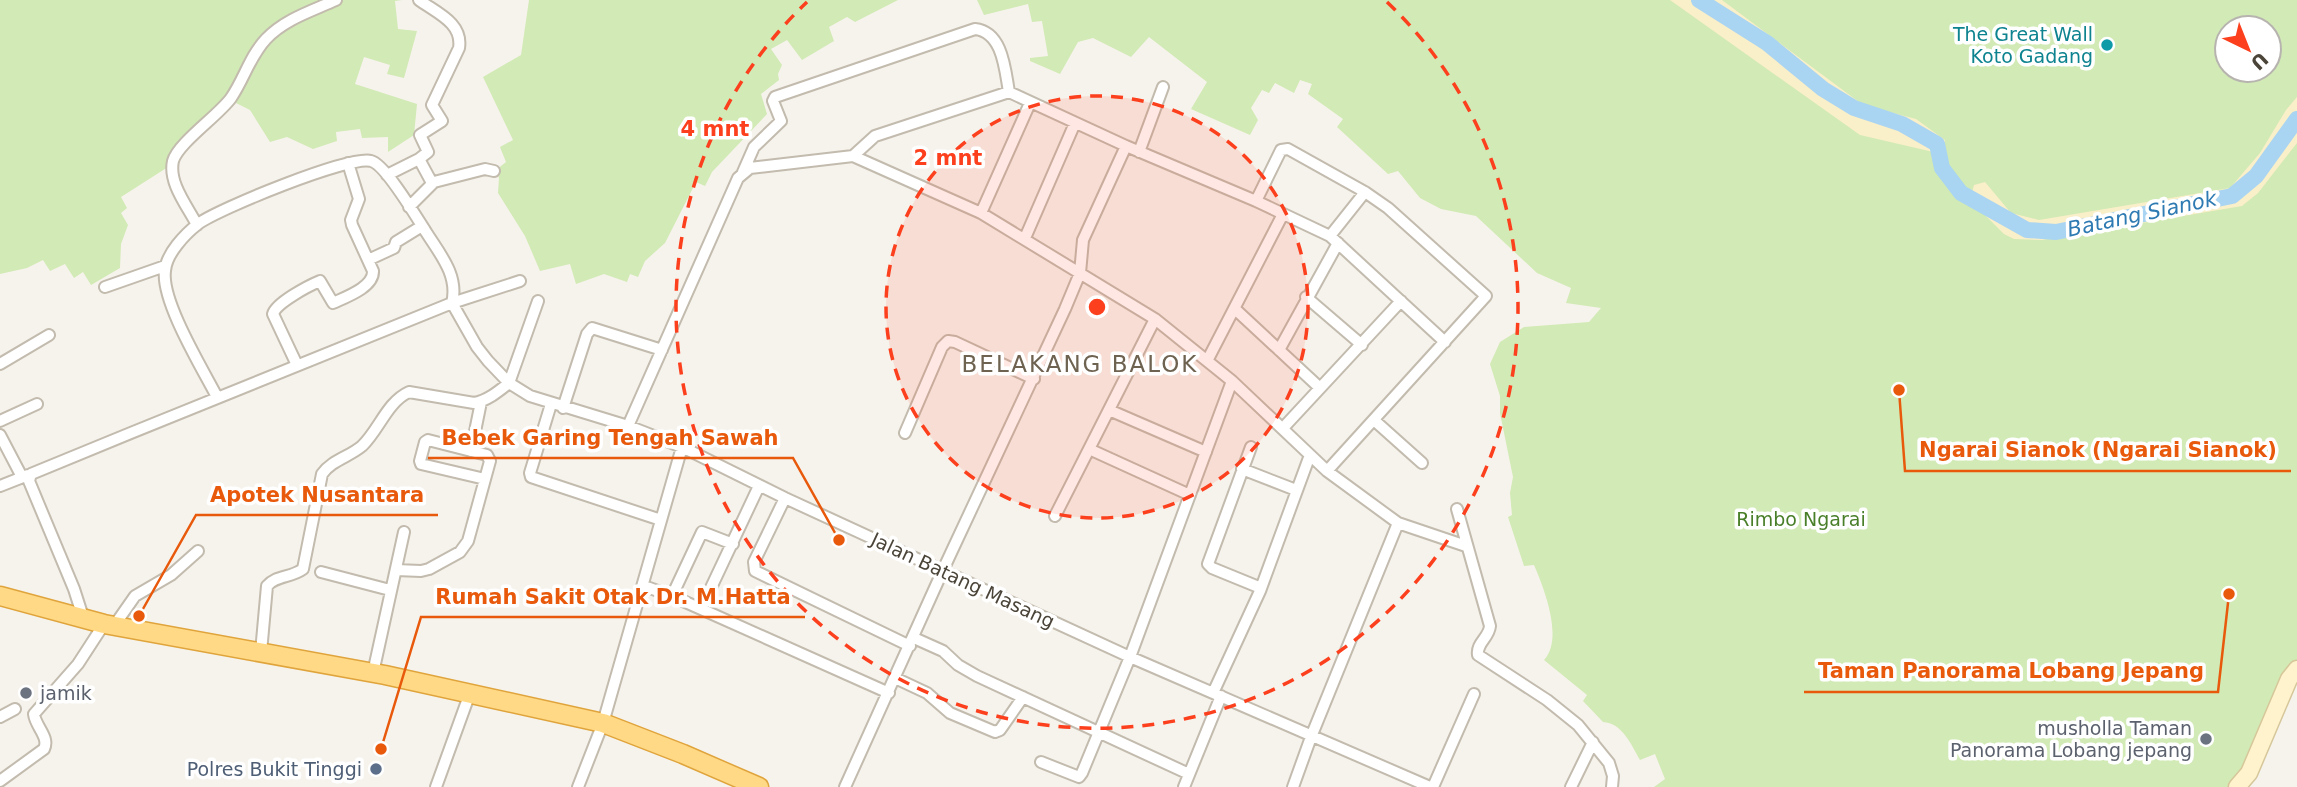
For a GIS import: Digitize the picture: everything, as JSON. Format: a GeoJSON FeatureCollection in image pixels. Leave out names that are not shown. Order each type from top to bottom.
{"type":"FeatureCollection","features":[{"type":"Feature","properties":{"kind":"highway"},"geometry":{"type":"LineString","coordinates":[[0,596],[109,625],[373,673],[603,723],[759,787]]}},
{"type":"Feature","properties":{"kind":"main road"},"geometry":{"type":"LineString","coordinates":[[2237,787],[2249,773],[2289,679],[2297,669]]}},
{"type":"Feature","properties":{"kind":"street"},"geometry":{"type":"LineString","coordinates":[[197,225],[173,180],[173,160],[192,136],[230,99],[265,39],[286,23],[336,0]]}},
{"type":"Feature","properties":{"kind":"street"},"geometry":{"type":"LineString","coordinates":[[387,175],[428,152],[421,134],[442,121],[432,105],[459,48],[460,38],[453,24],[419,0]]}},
{"type":"Feature","properties":{"kind":"street"},"geometry":{"type":"LineString","coordinates":[[628,426],[738,178],[754,147],[781,121],[773,101],[775,97],[975,29],[988,33],[1000,51],[1009,92]]}},
{"type":"Feature","properties":{"kind":"street"},"geometry":{"type":"LineString","coordinates":[[1139,152],[1163,88]]}},
{"type":"Feature","properties":{"kind":"street"},"geometry":{"type":"LineString","coordinates":[[853,156],[875,136],[1009,92],[1139,152],[1256,201],[1334,240],[1445,342]]}},
{"type":"Feature","properties":{"kind":"street"},"geometry":{"type":"LineString","coordinates":[[981,213],[1030,103]]}},
{"type":"Feature","properties":{"kind":"street"},"geometry":{"type":"LineString","coordinates":[[1026,238],[1075,123]]}},
{"type":"Feature","properties":{"kind":"street"},"geometry":{"type":"LineString","coordinates":[[845,787],[943,570],[1034,379],[1080,274],[1083,240],[1126,146]]}},
{"type":"Feature","properties":{"kind":"street"},"geometry":{"type":"LineString","coordinates":[[1256,201],[1284,148],[1365,192],[1398,217],[1486,296],[1327,471]]}},
{"type":"Feature","properties":{"kind":"street"},"geometry":{"type":"LineString","coordinates":[[743,172],[750,168],[853,156],[981,213],[1155,319],[1232,381],[1327,471],[1398,523],[1466,546]]}},
{"type":"Feature","properties":{"kind":"street"},"geometry":{"type":"LineString","coordinates":[[419,159],[432,183]]}},
{"type":"Feature","properties":{"kind":"street"},"geometry":{"type":"LineString","coordinates":[[217,397],[169,300],[165,286],[165,266],[197,225],[209,217],[304,177],[348,163],[372,161],[377,164],[410,207],[450,271],[455,291],[452,303]]}},
{"type":"Feature","properties":{"kind":"street"},"geometry":{"type":"LineString","coordinates":[[297,365],[273,311],[319,281],[323,283],[332,303],[372,280],[373,271],[352,225],[351,220],[359,199],[348,163]]}},
{"type":"Feature","properties":{"kind":"street"},"geometry":{"type":"LineString","coordinates":[[410,207],[432,183],[485,169],[494,171]]}},
{"type":"Feature","properties":{"kind":"street"},"geometry":{"type":"LineString","coordinates":[[1279,350],[1334,240],[1365,192]]}},
{"type":"Feature","properties":{"kind":"street"},"geometry":{"type":"LineString","coordinates":[[1207,361],[1283,214]]}},
{"type":"Feature","properties":{"kind":"street"},"geometry":{"type":"LineString","coordinates":[[368,260],[393,248],[395,243],[422,226]]}},
{"type":"Feature","properties":{"kind":"street"},"geometry":{"type":"LineString","coordinates":[[105,287],[165,266]]}},
{"type":"Feature","properties":{"kind":"street"},"geometry":{"type":"LineString","coordinates":[[0,486],[452,303],[520,281]]}},
{"type":"Feature","properties":{"kind":"street"},"geometry":{"type":"LineString","coordinates":[[1306,297],[1362,345]]}},
{"type":"Feature","properties":{"kind":"street"},"geometry":{"type":"LineString","coordinates":[[261,652],[267,586],[272,580],[294,575],[303,569],[322,474],[360,447],[398,399],[409,392],[474,403],[481,402],[509,383],[538,301]]}},
{"type":"Feature","properties":{"kind":"street"},"geometry":{"type":"LineString","coordinates":[[1283,428],[1401,301]]}},
{"type":"Feature","properties":{"kind":"street","name":"Jalan Batang Masang"},"geometry":{"type":"LineString","coordinates":[[452,303],[477,347],[509,383],[530,396],[628,426],[682,447],[759,486],[1130,657],[1432,787]]}},
{"type":"Feature","properties":{"kind":"street"},"geometry":{"type":"LineString","coordinates":[[1235,309],[1320,388]]}},
{"type":"Feature","properties":{"kind":"street"},"geometry":{"type":"LineString","coordinates":[[1055,516],[1155,319]]}},
{"type":"Feature","properties":{"kind":"street"},"geometry":{"type":"LineString","coordinates":[[563,408],[587,334],[592,328],[662,350]]}},
{"type":"Feature","properties":{"kind":"street"},"geometry":{"type":"LineString","coordinates":[[0,364],[49,335]]}},
{"type":"Feature","properties":{"kind":"street"},"geometry":{"type":"LineString","coordinates":[[905,433],[942,347],[948,341],[1034,379]]}},
{"type":"Feature","properties":{"kind":"street"},"geometry":{"type":"LineString","coordinates":[[1041,762],[1079,777],[1130,657],[1232,381]]}},
{"type":"Feature","properties":{"kind":"street"},"geometry":{"type":"LineString","coordinates":[[471,451],[481,402]]}},
{"type":"Feature","properties":{"kind":"street"},"geometry":{"type":"LineString","coordinates":[[0,421],[37,404]]}},
{"type":"Feature","properties":{"kind":"street"},"geometry":{"type":"LineString","coordinates":[[551,404],[531,477],[661,520]]}},
{"type":"Feature","properties":{"kind":"street"},"geometry":{"type":"LineString","coordinates":[[1108,410],[1206,452]]}},
{"type":"Feature","properties":{"kind":"street"},"geometry":{"type":"LineString","coordinates":[[1375,421],[1422,463]]}},
{"type":"Feature","properties":{"kind":"street"},"geometry":{"type":"LineString","coordinates":[[0,435],[29,481],[83,617]]}},
{"type":"Feature","properties":{"kind":"street"},"geometry":{"type":"LineString","coordinates":[[396,570],[425,570],[464,549],[485,479],[489,457],[428,440],[424,443],[420,463],[485,479]]}},
{"type":"Feature","properties":{"kind":"street"},"geometry":{"type":"LineString","coordinates":[[578,787],[603,723],[682,447]]}},
{"type":"Feature","properties":{"kind":"street"},"geometry":{"type":"LineString","coordinates":[[1251,447],[1209,564],[1212,568],[1261,588]]}},
{"type":"Feature","properties":{"kind":"street"},"geometry":{"type":"LineString","coordinates":[[1089,449],[1189,495]]}},
{"type":"Feature","properties":{"kind":"street"},"geometry":{"type":"LineString","coordinates":[[1184,787],[1217,694],[1261,588],[1310,455]]}},
{"type":"Feature","properties":{"kind":"street"},"geometry":{"type":"LineString","coordinates":[[1242,469],[1296,490]]}},
{"type":"Feature","properties":{"kind":"street"},"geometry":{"type":"LineString","coordinates":[[701,609],[759,486]]}},
{"type":"Feature","properties":{"kind":"street"},"geometry":{"type":"LineString","coordinates":[[785,498],[754,562],[755,571],[912,642],[943,651],[958,665],[976,676],[1189,774]]}},
{"type":"Feature","properties":{"kind":"street"},"geometry":{"type":"LineString","coordinates":[[1457,509],[1490,626],[1478,648],[1478,655],[1556,707],[1578,725],[1609,763],[1613,776],[1612,787]]}},
{"type":"Feature","properties":{"kind":"street"},"geometry":{"type":"LineString","coordinates":[[1293,787],[1398,523]]}},
{"type":"Feature","properties":{"kind":"street"},"geometry":{"type":"LineString","coordinates":[[672,596],[702,531],[733,544]]}},
{"type":"Feature","properties":{"kind":"street"},"geometry":{"type":"LineString","coordinates":[[373,673],[404,532]]}},
{"type":"Feature","properties":{"kind":"street"},"geometry":{"type":"LineString","coordinates":[[0,781],[44,749],[46,740],[34,714],[109,625],[135,596],[171,575],[198,551]]}},
{"type":"Feature","properties":{"kind":"street"},"geometry":{"type":"LineString","coordinates":[[321,572],[390,590]]}},
{"type":"Feature","properties":{"kind":"street"},"geometry":{"type":"LineString","coordinates":[[644,586],[889,693]]}},
{"type":"Feature","properties":{"kind":"street"},"geometry":{"type":"LineString","coordinates":[[895,678],[927,693],[950,713],[995,732],[1000,730],[1023,697]]}},
{"type":"Feature","properties":{"kind":"street"},"geometry":{"type":"LineString","coordinates":[[436,787],[470,693]]}},
{"type":"Feature","properties":{"kind":"street"},"geometry":{"type":"LineString","coordinates":[[1432,787],[1474,694]]}},
{"type":"Feature","properties":{"kind":"street"},"geometry":{"type":"LineString","coordinates":[[0,717],[15,709]]}},
{"type":"Feature","properties":{"kind":"street"},"geometry":{"type":"LineString","coordinates":[[1571,787],[1592,743]]}},
{"type":"Feature","properties":{"kind":"green space"},"geometry":{"type":"Polygon","coordinates":[[[0,0],[402,0],[395,1],[398,29],[417,31],[404,78],[387,74],[390,65],[364,57],[355,84],[417,104],[414,135],[388,152],[388,137],[362,138],[360,129],[336,132],[337,141],[313,149],[287,137],[270,142],[250,110],[232,101],[168,167],[121,197],[127,208],[121,213],[128,225],[121,244],[120,268],[91,285],[83,272],[74,278],[65,264],[50,271],[43,260],[27,268],[0,274],[0,0]]]}},
{"type":"Feature","properties":{"kind":"green space"},"geometry":{"type":"Polygon","coordinates":[[[529,0],[898,0],[855,22],[847,17],[829,27],[834,41],[802,60],[787,40],[771,49],[782,65],[778,74],[779,80],[761,94],[767,114],[712,172],[705,186],[696,182],[665,243],[645,261],[638,277],[630,274],[627,282],[604,274],[576,284],[570,264],[540,271],[525,236],[498,193],[499,178],[496,170],[506,162],[500,147],[513,140],[483,77],[521,55],[529,0]]]}},
{"type":"Feature","properties":{"kind":"green space","name":"Rimbo Ngarai"},"geometry":{"type":"Polygon","coordinates":[[[977,0],[2297,0],[2297,660],[2274,691],[2264,736],[2254,764],[2238,787],[1654,787],[1665,779],[1655,754],[1640,760],[1621,730],[1603,722],[1583,701],[1587,695],[1544,660],[1550,651],[1552,640],[1550,613],[1534,565],[1524,566],[1508,517],[1512,515],[1510,493],[1513,477],[1500,413],[1500,396],[1490,364],[1500,342],[1524,327],[1589,322],[1601,308],[1566,303],[1571,288],[1537,273],[1476,216],[1441,209],[1420,198],[1398,171],[1388,174],[1337,127],[1343,119],[1308,94],[1312,84],[1300,80],[1294,93],[1275,83],[1269,93],[1262,90],[1251,108],[1258,120],[1250,135],[1191,109],[1207,82],[1149,37],[1131,57],[1093,38],[1078,42],[1060,74],[1030,61],[1030,58],[1048,56],[1042,21],[1032,22],[1028,4],[984,15],[977,0]]]}},
{"type":"Feature","properties":{"kind":"sand"},"geometry":{"type":"Polygon","coordinates":[[[1670,0],[1722,0],[1863,105],[1916,119],[1945,140],[1942,154],[1860,135],[1670,0]]]}},
{"type":"Feature","properties":{"kind":"sand"},"geometry":{"type":"Polygon","coordinates":[[[2297,97],[2297,143],[2258,193],[2242,206],[2042,240],[2014,239],[2004,234],[1970,200],[1974,185],[1985,182],[2011,213],[2039,220],[2230,188],[2260,153],[2297,97]]]}},
{"type":"Feature","properties":{"kind":"waterway","name":"Batang Sianok"},"geometry":{"type":"LineString","coordinates":[[1699,0],[1767,43],[1823,89],[1854,108],[1902,124],[1937,144],[1942,168],[1961,193],[2027,230],[2056,232],[2232,196],[2256,176],[2297,119]]}},
{"type":"Feature","properties":{"kind":"place","name":"The Great Wall Koto Gadang"},"geometry":{"type":"Point","coordinates":[2107,45]}},
{"type":"Feature","properties":{"kind":"place","name":"Ngarai Sianok (Ngarai Sianok)"},"geometry":{"type":"Point","coordinates":[1899,390]}},
{"type":"Feature","properties":{"kind":"place","name":"Bebek Garing Tengah Sawah"},"geometry":{"type":"Point","coordinates":[839,540]}},
{"type":"Feature","properties":{"kind":"place","name":"Taman Panorama Lobang Jepang"},"geometry":{"type":"Point","coordinates":[2229,594]}},
{"type":"Feature","properties":{"kind":"place","name":"Apotek Nusantara"},"geometry":{"type":"Point","coordinates":[139,616]}},
{"type":"Feature","properties":{"kind":"place","name":"jamik"},"geometry":{"type":"Point","coordinates":[26,693]}},
{"type":"Feature","properties":{"kind":"place","name":"musholla Taman Panorama Lobang jepang"},"geometry":{"type":"Point","coordinates":[2206,739]}},
{"type":"Feature","properties":{"kind":"place","name":"Rumah Sakit Otak Dr. M.Hatta"},"geometry":{"type":"Point","coordinates":[381,749]}},
{"type":"Feature","properties":{"kind":"place","name":"Polres Bukit Tinggi"},"geometry":{"type":"Point","coordinates":[376,769]}},
{"type":"Feature","properties":{"kind":"district","name":"BELAKANG BALOK"},"geometry":{"type":"Point","coordinates":[1080,364]}}]}
